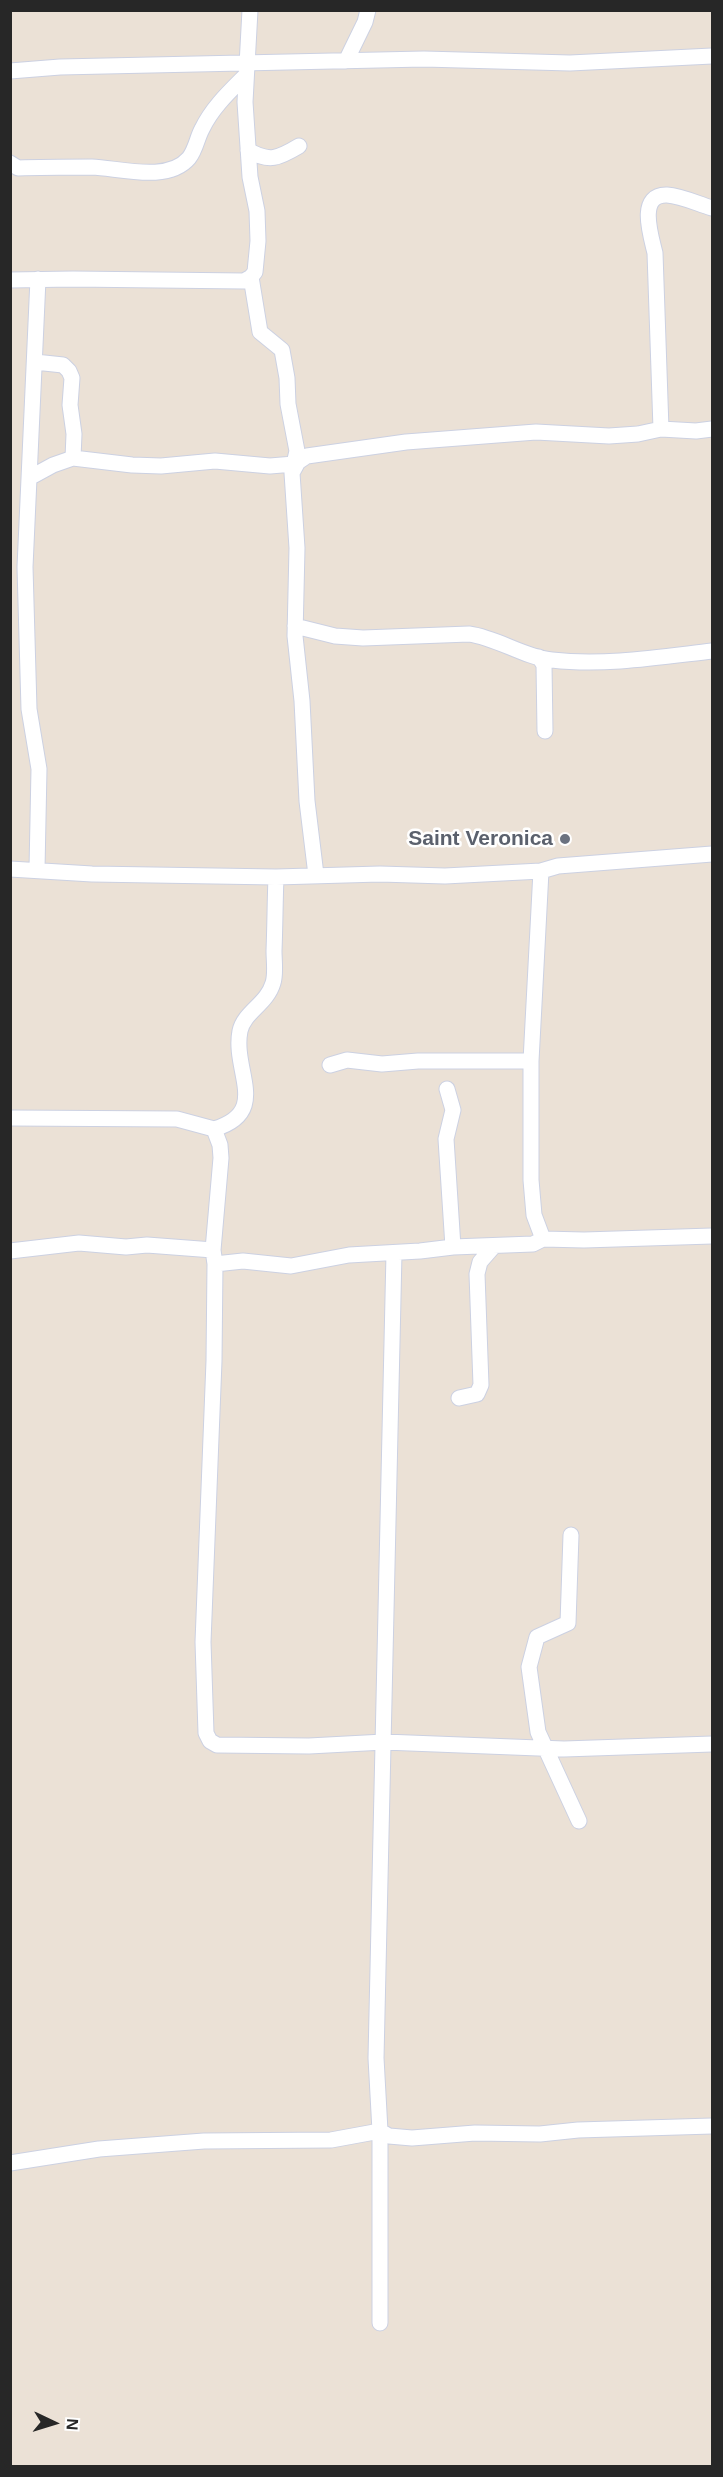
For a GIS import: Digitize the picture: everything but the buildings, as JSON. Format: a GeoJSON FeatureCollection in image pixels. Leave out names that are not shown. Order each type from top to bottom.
{"type":"FeatureCollection","features":[{"type":"Feature","properties":{"kind":"street"},"geometry":{"type":"LineString","coordinates":[[10,280],[244,281],[251,277],[255,272],[258,241],[257,211],[250,177],[248,150],[246,69],[250,10]]}},
{"type":"Feature","properties":{"kind":"street"},"geometry":{"type":"LineString","coordinates":[[346,61],[365,22],[368,10]]}},
{"type":"Feature","properties":{"kind":"street"},"geometry":{"type":"LineString","coordinates":[[10,71],[60,67],[246,69],[346,61],[424,59],[570,63],[712,56]]}},
{"type":"Feature","properties":{"kind":"street"},"geometry":{"type":"LineString","coordinates":[[10,163],[18,168],[105,168],[125,172],[165,171],[174,168],[189,158],[202,129],[246,69]]}},
{"type":"Feature","properties":{"kind":"street"},"geometry":{"type":"LineString","coordinates":[[248,150],[262,158],[274,157],[299,146]]}},
{"type":"Feature","properties":{"kind":"street"},"geometry":{"type":"LineString","coordinates":[[661,429],[655,253],[649,227],[649,206],[653,200],[665,195],[712,208]]}},
{"type":"Feature","properties":{"kind":"street"},"geometry":{"type":"LineString","coordinates":[[251,277],[260,332],[282,350],[287,378],[288,404],[297,451],[293,469],[297,548],[295,626],[302,700],[306,801],[316,875]]}},
{"type":"Feature","properties":{"kind":"street"},"geometry":{"type":"LineString","coordinates":[[37,869],[39,769],[29,709],[25,567],[38,279]]}},
{"type":"Feature","properties":{"kind":"street"},"geometry":{"type":"LineString","coordinates":[[35,362],[63,365],[72,378],[70,405],[74,434],[73,458]]}},
{"type":"Feature","properties":{"kind":"street"},"geometry":{"type":"LineString","coordinates":[[293,469],[307,456],[406,442],[536,432],[609,436],[638,434],[661,429],[696,431],[712,429]]}},
{"type":"Feature","properties":{"kind":"street"},"geometry":{"type":"LineString","coordinates":[[30,477],[73,458],[151,466],[215,461],[293,469]]}},
{"type":"Feature","properties":{"kind":"street"},"geometry":{"type":"LineString","coordinates":[[295,626],[335,636],[363,638],[440,634],[486,636],[552,660],[601,661],[712,651]]}},
{"type":"Feature","properties":{"kind":"street"},"geometry":{"type":"LineString","coordinates":[[539,657],[544,665],[545,731]]}},
{"type":"Feature","properties":{"kind":"street"},"geometry":{"type":"LineString","coordinates":[[10,869],[92,874],[276,877],[445,876],[541,871],[558,866],[712,854]]}},
{"type":"Feature","properties":{"kind":"street"},"geometry":{"type":"LineString","coordinates":[[541,871],[531,1061],[531,1180],[534,1215],[543,1239]]}},
{"type":"Feature","properties":{"kind":"street"},"geometry":{"type":"LineString","coordinates":[[10,1118],[177,1119],[214,1129],[233,1122],[242,1113],[246,1104],[239,1035],[245,1018],[267,998],[274,982],[276,877]]}},
{"type":"Feature","properties":{"kind":"street"},"geometry":{"type":"LineString","coordinates":[[330,1065],[347,1060],[382,1065],[418,1061],[531,1061]]}},
{"type":"Feature","properties":{"kind":"street"},"geometry":{"type":"LineString","coordinates":[[447,1089],[453,1110],[447,1139],[453,1247]]}},
{"type":"Feature","properties":{"kind":"street"},"geometry":{"type":"LineString","coordinates":[[214,1129],[220,1145],[221,1158],[214,1257],[213,1372],[203,1642],[206,1733],[210,1741],[217,1745],[309,1746],[384,1742],[545,1747],[712,1744]]}},
{"type":"Feature","properties":{"kind":"street"},"geometry":{"type":"LineString","coordinates":[[10,1251],[79,1243],[126,1247],[147,1245],[214,1257],[291,1266],[349,1255],[532,1244],[543,1239],[712,1236]]}},
{"type":"Feature","properties":{"kind":"street"},"geometry":{"type":"LineString","coordinates":[[459,1398],[477,1394],[481,1385],[477,1274],[480,1262],[494,1246]]}},
{"type":"Feature","properties":{"kind":"street"},"geometry":{"type":"LineString","coordinates":[[380,2324],[380,2131],[376,2058],[394,1253]]}},
{"type":"Feature","properties":{"kind":"street"},"geometry":{"type":"LineString","coordinates":[[571,1535],[568,1623],[537,1637],[529,1667],[538,1732],[579,1821]]}},
{"type":"Feature","properties":{"kind":"street"},"geometry":{"type":"LineString","coordinates":[[10,2163],[99,2149],[204,2141],[331,2140],[380,2131],[388,2136],[412,2138],[476,2133],[540,2134],[578,2130],[712,2126]]}},
{"type":"Feature","properties":{"kind":"place","name":"Saint Veronica"},"geometry":{"type":"Point","coordinates":[565,839]}}]}
